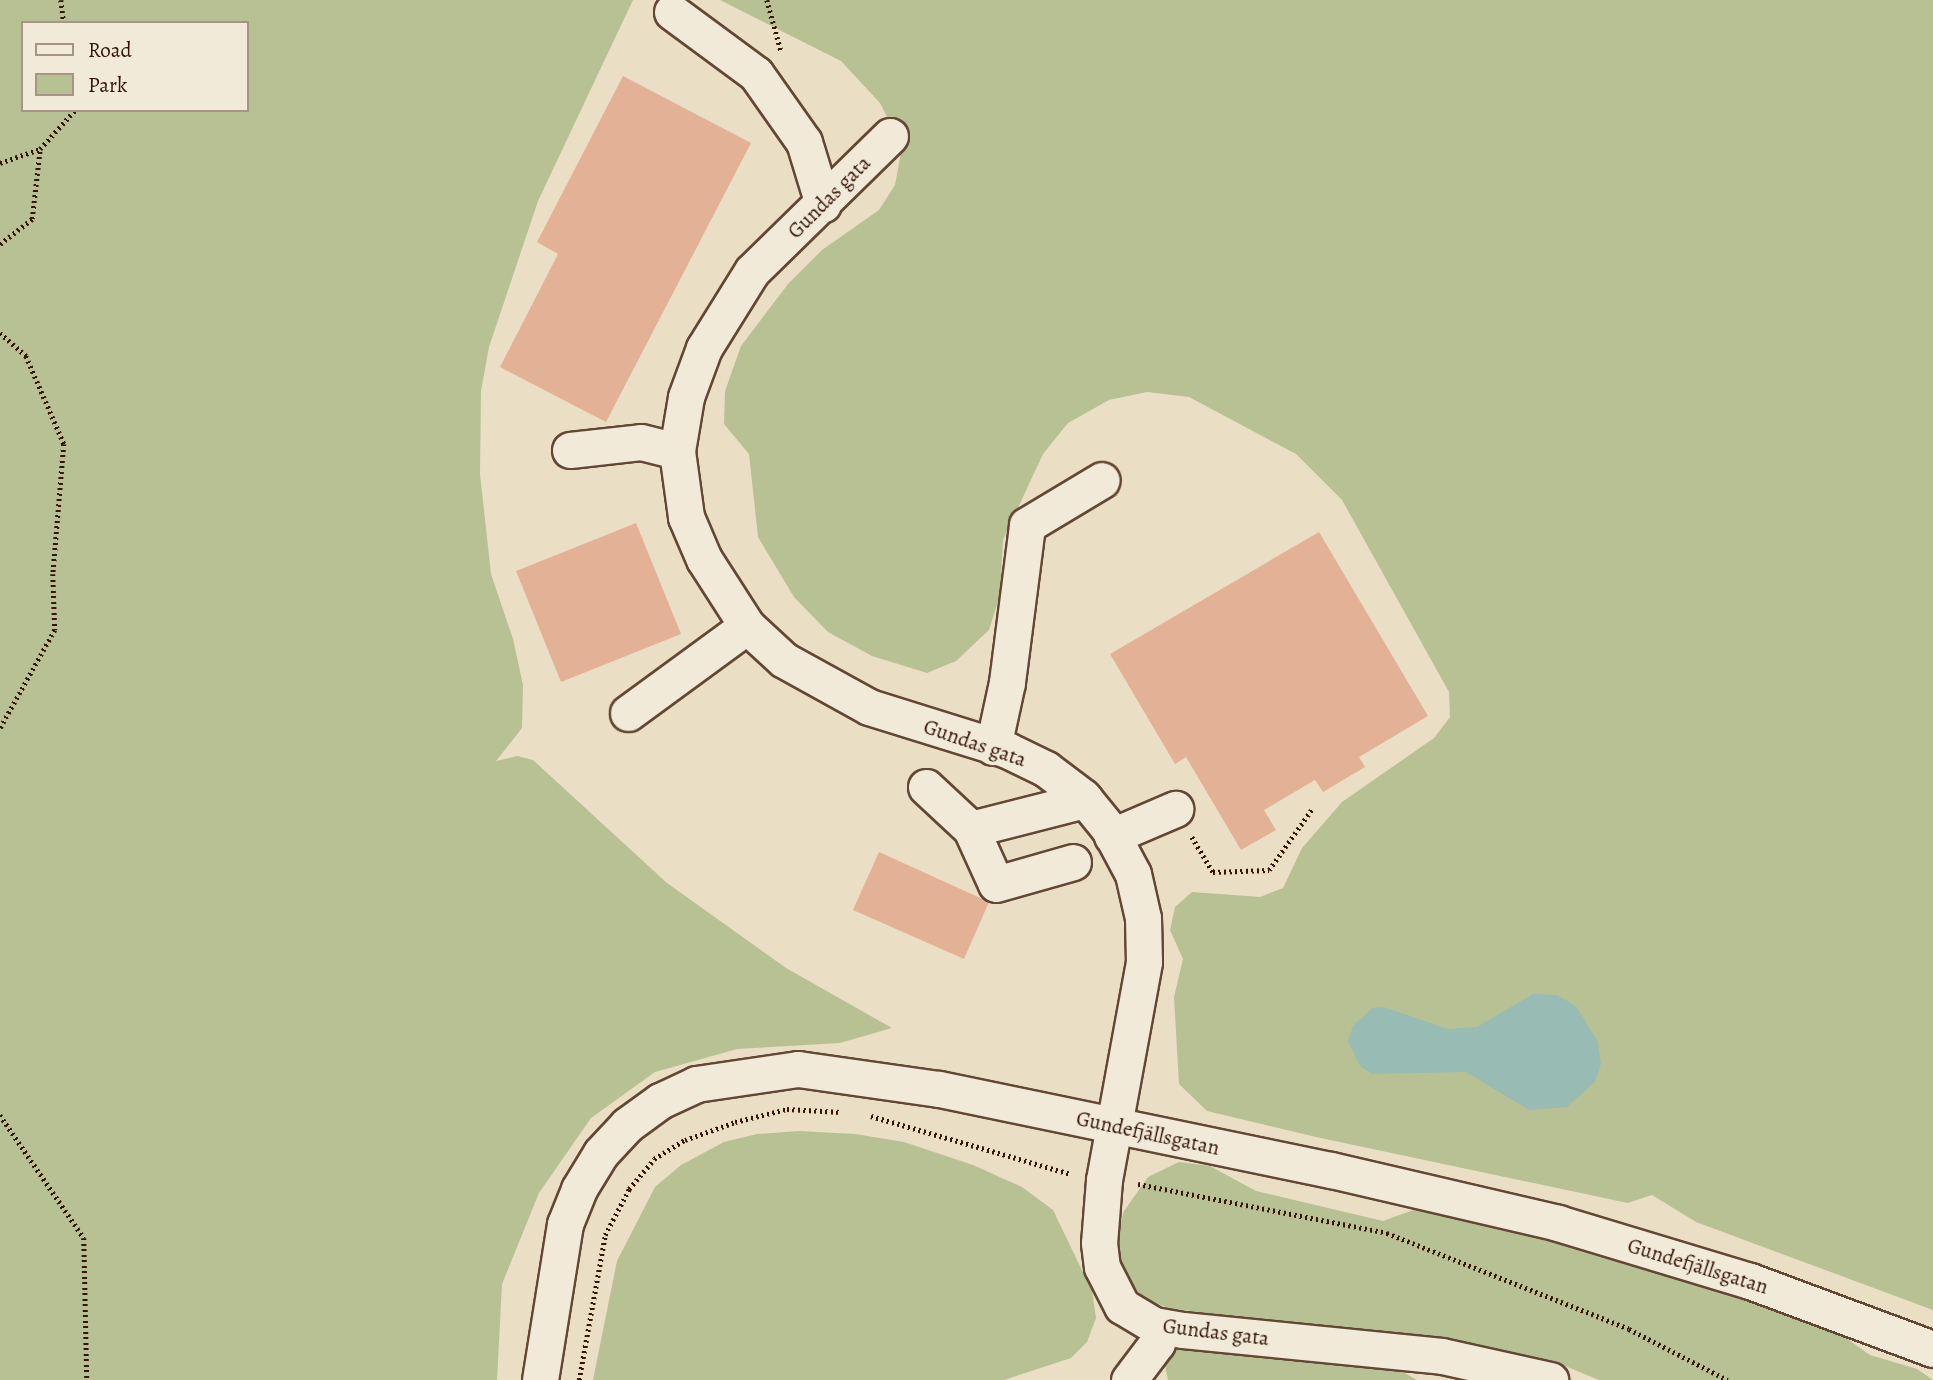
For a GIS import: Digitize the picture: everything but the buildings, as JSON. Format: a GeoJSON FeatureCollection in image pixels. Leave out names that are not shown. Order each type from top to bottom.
{"type":"FeatureCollection","features":[{"type":"Feature","properties":{"kind":"street"},"geometry":{"type":"LineString","coordinates":[[672,12],[756,74],[804,142],[823,204]]}},
{"type":"Feature","properties":{"kind":"street","name":"Gundas gata"},"geometry":{"type":"LineString","coordinates":[[890,136],[752,271],[727,306],[704,348],[687,397],[677,451],[686,517],[704,559],[747,626],[784,660],[821,684],[869,707],[993,747],[1046,769],[1086,800],[1112,836],[1133,874],[1143,918],[1144,962],[1114,1126],[1099,1243],[1102,1267],[1122,1306],[1135,1316],[1161,1326],[1439,1368],[1550,1380]]}},
{"type":"Feature","properties":{"kind":"street"},"geometry":{"type":"LineString","coordinates":[[570,450],[641,442],[677,451]]}},
{"type":"Feature","properties":{"kind":"street"},"geometry":{"type":"LineString","coordinates":[[993,747],[1007,682],[1027,525],[1102,480]]}},
{"type":"Feature","properties":{"kind":"street"},"geometry":{"type":"LineString","coordinates":[[628,713],[747,626]]}},
{"type":"Feature","properties":{"kind":"street"},"geometry":{"type":"LineString","coordinates":[[926,787],[971,829],[996,884],[1073,862]]}},
{"type":"Feature","properties":{"kind":"street"},"geometry":{"type":"LineString","coordinates":[[971,829],[1086,800]]}},
{"type":"Feature","properties":{"kind":"street"},"geometry":{"type":"LineString","coordinates":[[1112,836],[1175,809]]}},
{"type":"Feature","properties":{"kind":"street","name":"Gundefjällsgatan"},"geometry":{"type":"LineString","coordinates":[[540,1380],[558,1254],[579,1189],[601,1153],[627,1125],[660,1101],[696,1084],[798,1069],[855,1074],[1114,1126],[1558,1223],[1750,1281],[1933,1349]]}},
{"type":"Feature","properties":{"kind":"street"},"geometry":{"type":"LineString","coordinates":[[1129,1380],[1157,1343],[1161,1326]]}},
{"type":"Feature","properties":{"kind":"path"},"geometry":{"type":"LineString","coordinates":[[61,0],[64,21]]}},
{"type":"Feature","properties":{"kind":"path"},"geometry":{"type":"LineString","coordinates":[[0,163],[40,149],[73,112]]}},
{"type":"Feature","properties":{"kind":"path"},"geometry":{"type":"LineString","coordinates":[[0,244],[32,219],[40,149]]}},
{"type":"Feature","properties":{"kind":"path"},"geometry":{"type":"LineString","coordinates":[[0,333],[26,356],[65,444],[53,575],[55,630],[0,729]]}},
{"type":"Feature","properties":{"kind":"path"},"geometry":{"type":"LineString","coordinates":[[1175,809],[1213,872],[1269,870],[1312,808]]}},
{"type":"Feature","properties":{"kind":"path"},"geometry":{"type":"LineString","coordinates":[[0,1115],[84,1238],[87,1380]]}},
{"type":"Feature","properties":{"kind":"green space"},"geometry":{"type":"Polygon","coordinates":[[[0,0],[633,0],[538,201],[489,347],[481,391],[480,474],[491,574],[513,639],[523,685],[522,728],[496,761],[517,756],[533,760],[667,883],[786,968],[892,1028],[840,1043],[737,1049],[655,1072],[591,1118],[539,1193],[502,1284],[497,1380],[0,1380],[0,0]]]}},
{"type":"Feature","properties":{"kind":"green space"},"geometry":{"type":"Polygon","coordinates":[[[720,0],[1933,0],[1933,1310],[1696,1222],[1652,1195],[1628,1203],[1316,1137],[1207,1111],[1179,1084],[1174,997],[1183,959],[1170,930],[1175,907],[1192,892],[1260,897],[1283,888],[1302,848],[1342,802],[1434,738],[1450,717],[1449,692],[1342,500],[1296,454],[1189,397],[1147,392],[1109,400],[1068,423],[1043,454],[1003,540],[1000,595],[989,630],[956,661],[927,673],[872,656],[828,632],[794,597],[758,537],[749,454],[724,424],[725,391],[741,346],[788,284],[822,250],[879,210],[895,185],[902,147],[880,103],[841,61],[720,0]]]}},
{"type":"Feature","properties":{"kind":"green space"},"geometry":{"type":"Polygon","coordinates":[[[799,1131],[855,1134],[904,1142],[973,1165],[1022,1187],[1053,1210],[1092,1291],[1096,1318],[1087,1342],[1071,1358],[1004,1380],[593,1380],[617,1261],[655,1187],[681,1165],[724,1142],[757,1134],[799,1131]]]}},
{"type":"Feature","properties":{"kind":"green space"},"geometry":{"type":"Polygon","coordinates":[[[1179,1162],[1210,1166],[1256,1191],[1383,1221],[1416,1209],[1639,1263],[1842,1335],[1870,1355],[1917,1369],[1933,1380],[1599,1380],[1553,1361],[1169,1308],[1144,1299],[1128,1279],[1118,1258],[1117,1235],[1124,1211],[1148,1177],[1179,1162]]]}},
{"type":"Feature","properties":{"kind":"green space"},"geometry":{"type":"Polygon","coordinates":[[[1183,1347],[1396,1368],[1417,1380],[1168,1380],[1164,1361],[1171,1351],[1183,1347]]]}},
{"type":"Feature","properties":{"kind":"water"},"geometry":{"type":"Polygon","coordinates":[[[1533,994],[1557,995],[1576,1006],[1598,1042],[1601,1064],[1595,1082],[1567,1107],[1529,1110],[1466,1072],[1372,1074],[1360,1066],[1348,1041],[1353,1026],[1372,1008],[1384,1007],[1448,1029],[1477,1027],[1533,994]]]}}]}
